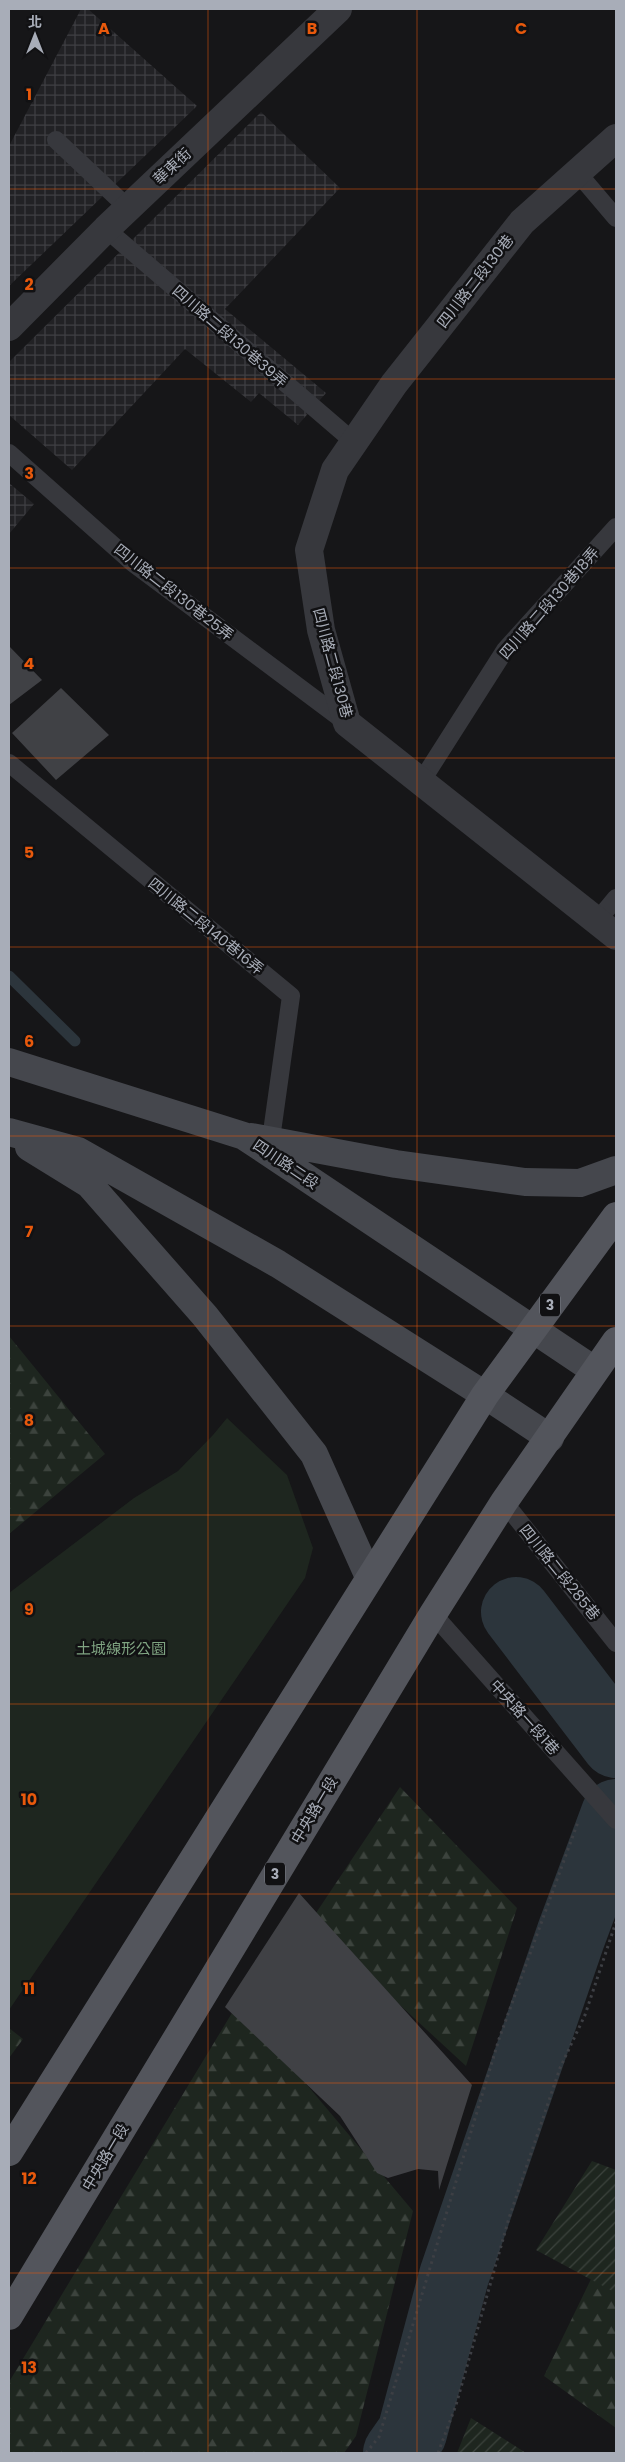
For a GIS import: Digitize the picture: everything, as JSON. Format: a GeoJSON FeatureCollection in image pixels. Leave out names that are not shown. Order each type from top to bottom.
{"type":"FeatureCollection","features":[{"type":"Feature","properties":{"kind":"main road","name":"四川路二段"},"geometry":{"type":"LineString","coordinates":[[9,1062],[244,1136],[594,1370]]}},
{"type":"Feature","properties":{"kind":"main road"},"geometry":{"type":"LineString","coordinates":[[9,1133],[78,1152],[278,1264],[485,1394],[550,1438]]}},
{"type":"Feature","properties":{"kind":"main road"},"geometry":{"type":"LineString","coordinates":[[9,1133],[89,1184],[205,1316],[314,1454],[369,1577]]}},
{"type":"Feature","properties":{"kind":"main road"},"geometry":{"type":"LineString","coordinates":[[244,1136],[271,1139],[396,1164],[525,1182],[580,1182],[616,1170]]}},
{"type":"Feature","properties":{"kind":"main road","name":"3"},"geometry":{"type":"LineString","coordinates":[[9,2152],[195,1859],[369,1577],[485,1394],[616,1216]]}},
{"type":"Feature","properties":{"kind":"main road","name":"3"},"geometry":{"type":"LineString","coordinates":[[550,1438],[594,1370],[616,1341]]}},
{"type":"Feature","properties":{"kind":"main road","name":"中央路一段"},"geometry":{"type":"LineString","coordinates":[[9,2316],[433,1614],[504,1502],[550,1438]]}},
{"type":"Feature","properties":{"kind":"street","name":"華東街"},"geometry":{"type":"LineString","coordinates":[[9,327],[106,229],[338,9]]}},
{"type":"Feature","properties":{"kind":"street","name":"四川路二段130巷"},"geometry":{"type":"LineString","coordinates":[[607,928],[347,723],[321,630],[309,550],[335,470],[394,384],[522,222],[616,138]]}},
{"type":"Feature","properties":{"kind":"lane"},"geometry":{"type":"LineString","coordinates":[[56,140],[128,208]]}},
{"type":"Feature","properties":{"kind":"lane"},"geometry":{"type":"LineString","coordinates":[[577,172],[616,218]]}},
{"type":"Feature","properties":{"kind":"lane","name":"四川路二段130巷39弄"},"geometry":{"type":"LineString","coordinates":[[106,229],[354,442]]}},
{"type":"Feature","properties":{"kind":"lane","name":"四川路二段130巷25弄"},"geometry":{"type":"LineString","coordinates":[[9,453],[133,563],[347,723]]}},
{"type":"Feature","properties":{"kind":"lane","name":"四川路二段130巷18弄"},"geometry":{"type":"LineString","coordinates":[[421,782],[505,650],[616,527]]}},
{"type":"Feature","properties":{"kind":"lane","name":"四川路二段140巷16弄"},"geometry":{"type":"LineString","coordinates":[[9,764],[291,996],[271,1139]]}},
{"type":"Feature","properties":{"kind":"lane"},"geometry":{"type":"LineString","coordinates":[[607,928],[616,898]]}},
{"type":"Feature","properties":{"kind":"lane","name":"四川路二段285巷"},"geometry":{"type":"LineString","coordinates":[[504,1502],[616,1642]]}},
{"type":"Feature","properties":{"kind":"lane","name":"中央路一段1巷"},"geometry":{"type":"LineString","coordinates":[[433,1614],[616,1820]]}},
{"type":"Feature","properties":{"kind":"path"},"geometry":{"type":"LineString","coordinates":[[366,2453],[379,2437],[499,2039],[592,1793]]}},
{"type":"Feature","properties":{"kind":"path"},"geometry":{"type":"LineString","coordinates":[[438,2453],[456,2405],[509,2218],[560,2068],[585,2015],[616,1922]]}},
{"type":"Feature","properties":{"kind":"shaded area"},"geometry":{"type":"Polygon","coordinates":[[[81,9],[88,9],[197,106],[9,286],[9,146],[81,9]]]}},
{"type":"Feature","properties":{"kind":"shaded area"},"geometry":{"type":"Polygon","coordinates":[[[261,112],[340,188],[225,309],[326,393],[298,425],[259,393],[251,402],[185,349],[72,470],[9,415],[9,362],[261,112]]]}},
{"type":"Feature","properties":{"kind":"shaded area"},"geometry":{"type":"Polygon","coordinates":[[[9,483],[34,504],[9,534],[9,483]]]}},
{"type":"Feature","properties":{"kind":"green space"},"geometry":{"type":"Polygon","coordinates":[[[9,1336],[105,1454],[9,1534],[9,1336]]]}},
{"type":"Feature","properties":{"kind":"green space","name":"土城線形公園"},"geometry":{"type":"Polygon","coordinates":[[[227,1418],[287,1475],[313,1548],[305,1578],[9,2010],[9,1593],[134,1498],[178,1471],[227,1418]]]}},
{"type":"Feature","properties":{"kind":"green space"},"geometry":{"type":"Polygon","coordinates":[[[400,1787],[517,1908],[466,2066],[310,1922],[400,1787]]]}},
{"type":"Feature","properties":{"kind":"green space"},"geometry":{"type":"Polygon","coordinates":[[[238,2003],[413,2211],[356,2436],[344,2453],[9,2453],[9,2382],[238,2003]]]}},
{"type":"Feature","properties":{"kind":"green space"},"geometry":{"type":"Polygon","coordinates":[[[9,2028],[23,2039],[9,2058],[9,2028]]]}},
{"type":"Feature","properties":{"kind":"green space"},"geometry":{"type":"Polygon","coordinates":[[[592,2161],[616,2170],[616,2293],[536,2250],[592,2161]]]}},
{"type":"Feature","properties":{"kind":"green space"},"geometry":{"type":"Polygon","coordinates":[[[592,2277],[616,2292],[616,2428],[544,2376],[592,2277]]]}},
{"type":"Feature","properties":{"kind":"green space"},"geometry":{"type":"Polygon","coordinates":[[[471,2418],[526,2453],[457,2453],[471,2418]]]}},
{"type":"Feature","properties":{"kind":"building"},"geometry":{"type":"Polygon","coordinates":[[[9,646],[42,680],[9,705],[9,646]]]}},
{"type":"Feature","properties":{"kind":"building"},"geometry":{"type":"Polygon","coordinates":[[[61,688],[109,735],[56,780],[12,733],[61,688]]]}},
{"type":"Feature","properties":{"kind":"building"},"geometry":{"type":"Polygon","coordinates":[[[299,1893],[472,2085],[439,2190],[438,2171],[418,2169],[388,2178],[377,2173],[340,2116],[225,2007],[299,1893]]]}},
{"type":"Feature","properties":{"kind":"waterway"},"geometry":{"type":"LineString","coordinates":[[9,976],[75,1041]]}},
{"type":"Feature","properties":{"kind":"waterway"},"geometry":{"type":"LineString","coordinates":[[516,1612],[616,1743]]}},
{"type":"Feature","properties":{"kind":"waterway"},"geometry":{"type":"LineString","coordinates":[[398,2453],[412,2433],[454,2276],[571,1935],[616,1814]]}}]}
